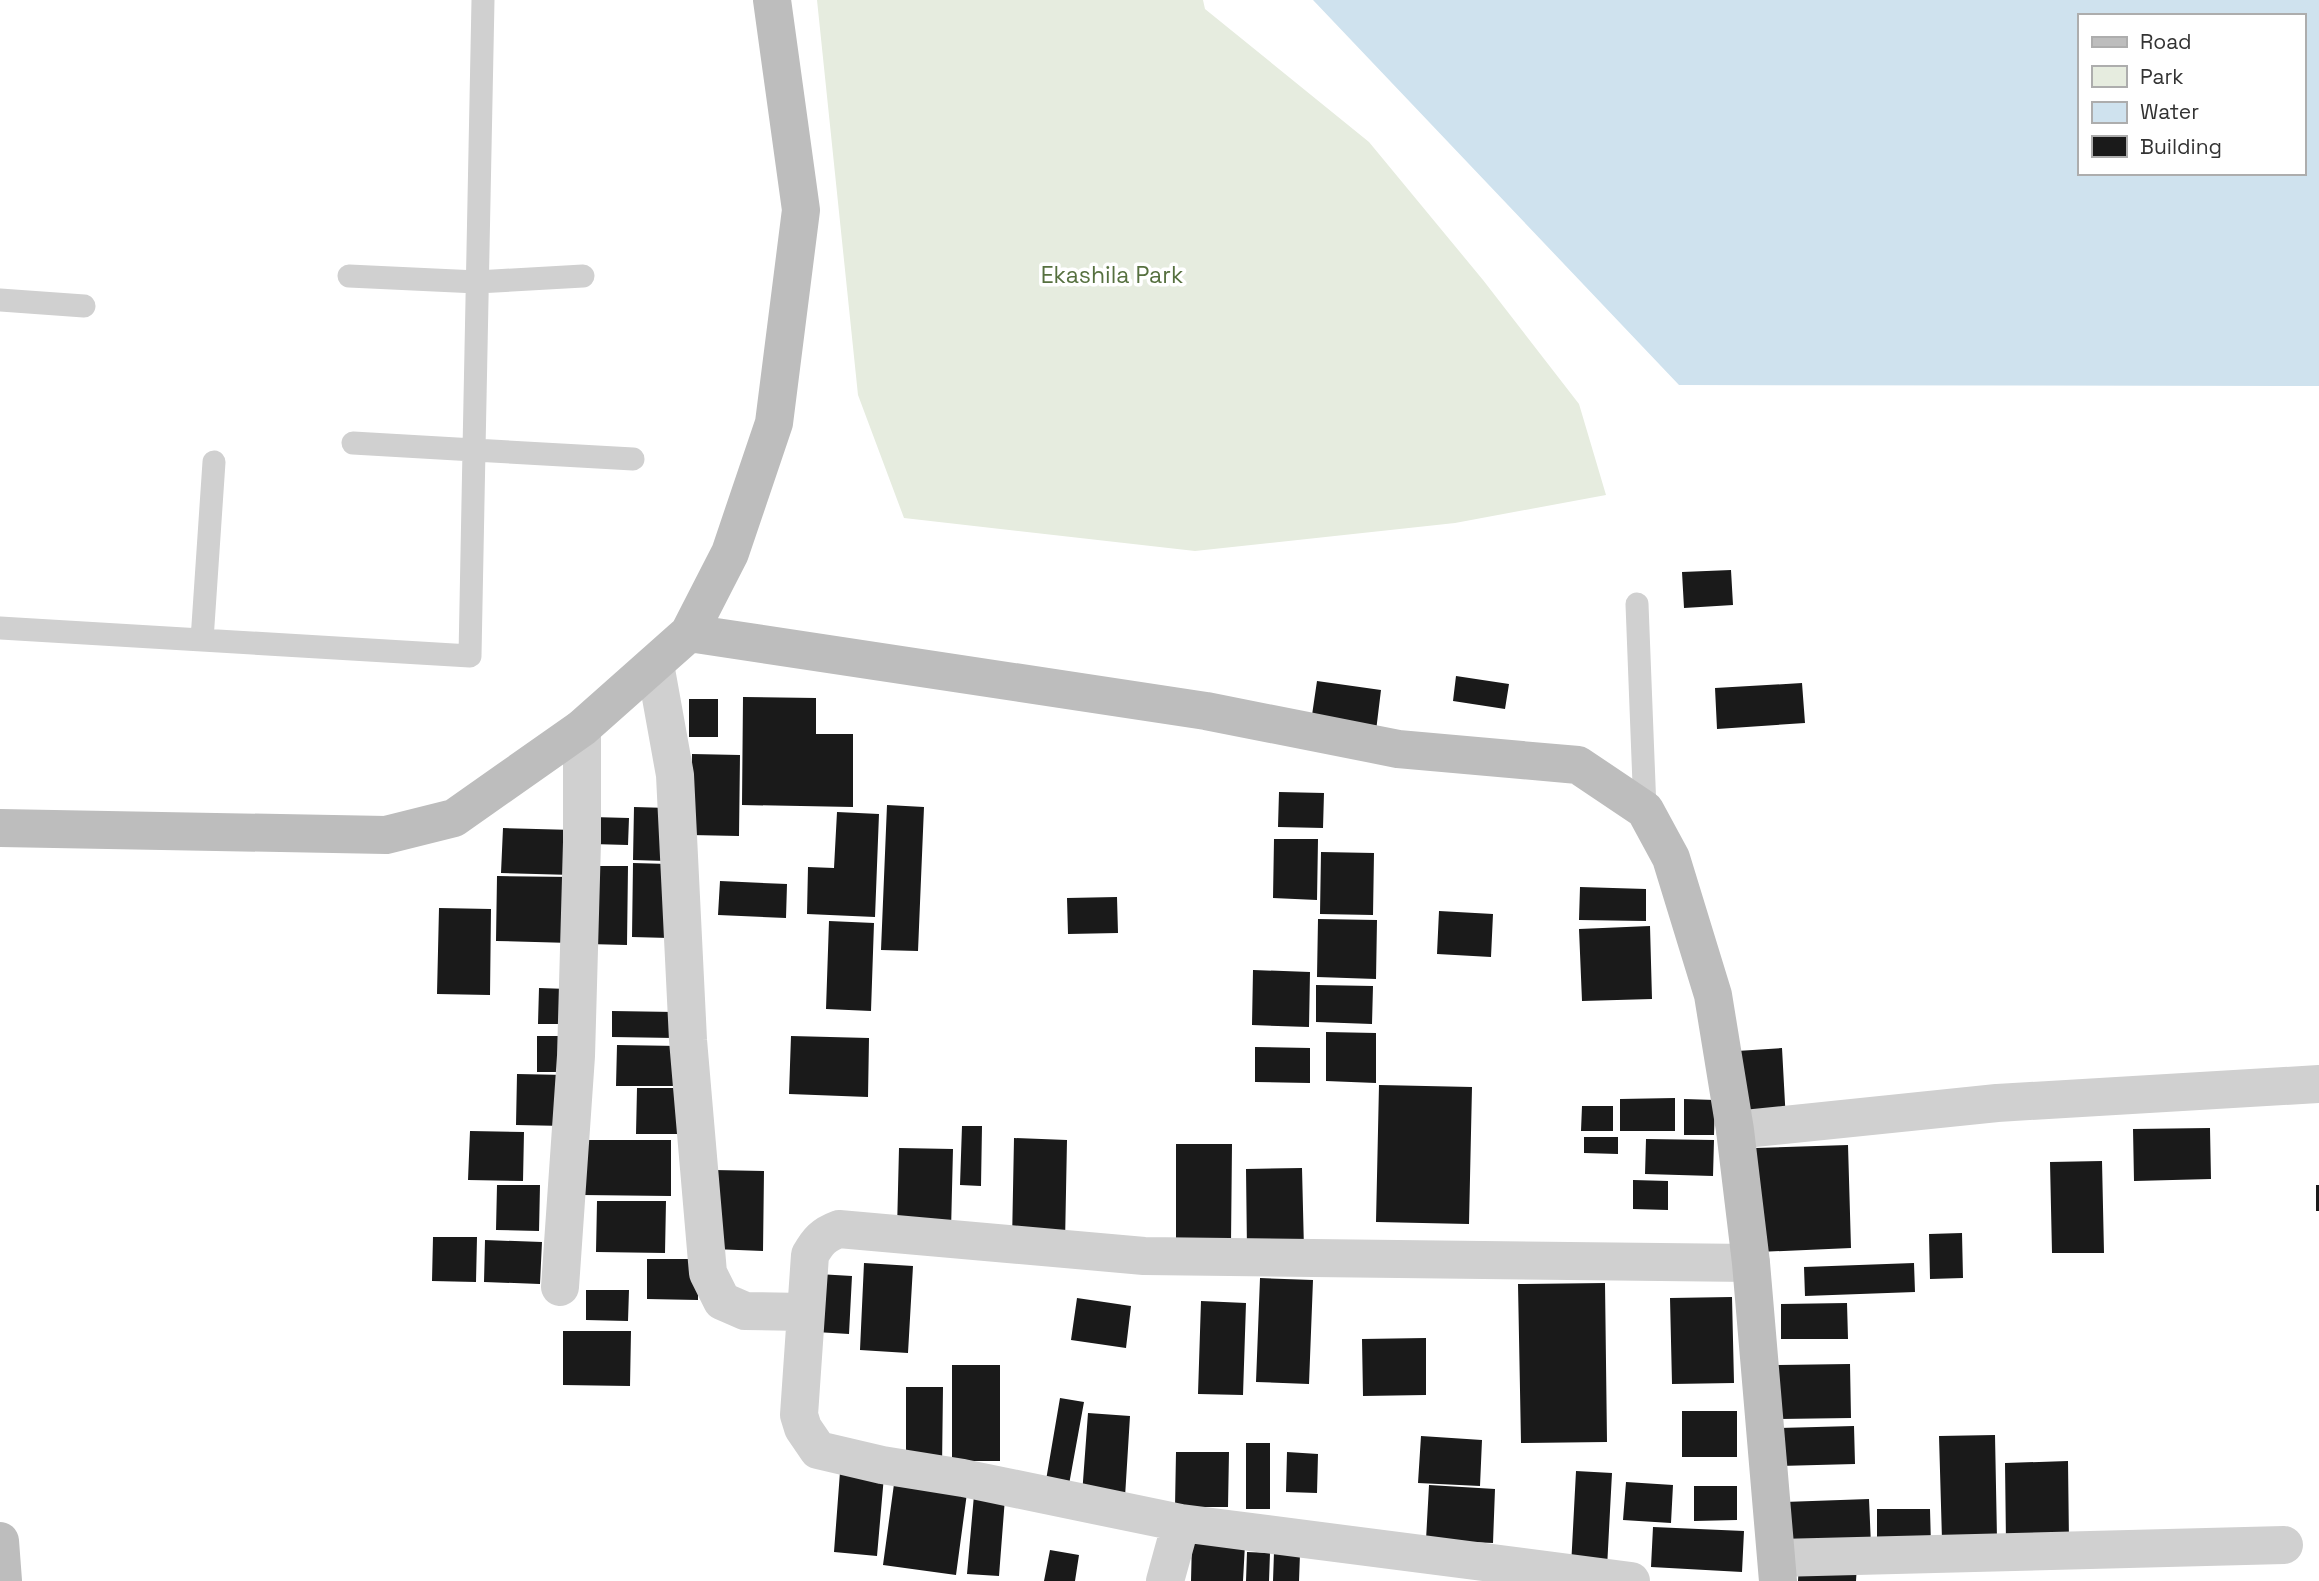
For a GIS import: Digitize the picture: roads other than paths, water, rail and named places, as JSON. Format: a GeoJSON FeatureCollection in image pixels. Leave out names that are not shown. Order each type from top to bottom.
{"type":"FeatureCollection","features":[{"type":"Feature","properties":{"kind":"street"},"geometry":{"type":"LineString","coordinates":[[0,828],[386,835],[454,818],[582,728],[690,633],[730,553],[774,422],[801,210],[772,0]]}},
{"type":"Feature","properties":{"kind":"street"},"geometry":{"type":"LineString","coordinates":[[690,633],[1206,711],[1398,749],[1578,765],[1645,810],[1671,858],[1713,995],[1735,1130],[1751,1263],[1777,1569],[2284,1545]]}},
{"type":"Feature","properties":{"kind":"street"},"geometry":{"type":"LineString","coordinates":[[655,664],[675,775],[688,1040],[708,1273],[722,1301],[745,1311],[805,1312]]}},
{"type":"Feature","properties":{"kind":"street"},"geometry":{"type":"LineString","coordinates":[[560,1287],[576,1056],[582,728]]}},
{"type":"Feature","properties":{"kind":"street"},"geometry":{"type":"LineString","coordinates":[[1735,1130],[1997,1103],[2319,1084]]}},
{"type":"Feature","properties":{"kind":"street"},"geometry":{"type":"LineString","coordinates":[[1631,1581],[1181,1523],[963,1478],[881,1465],[818,1450],[803,1428],[799,1415],[810,1255],[818,1241],[827,1233],[839,1229],[1144,1256],[1751,1263]]}},
{"type":"Feature","properties":{"kind":"street"},"geometry":{"type":"LineString","coordinates":[[1165,1581],[1181,1523]]}},
{"type":"Feature","properties":{"kind":"street"},"geometry":{"type":"LineString","coordinates":[[0,1541],[3,1581]]}},
{"type":"Feature","properties":{"kind":"lane"},"geometry":{"type":"LineString","coordinates":[[0,628],[470,656],[483,0]]}},
{"type":"Feature","properties":{"kind":"lane"},"geometry":{"type":"LineString","coordinates":[[349,275],[477,282],[583,275]]}},
{"type":"Feature","properties":{"kind":"lane"},"geometry":{"type":"LineString","coordinates":[[0,300],[85,306]]}},
{"type":"Feature","properties":{"kind":"lane"},"geometry":{"type":"LineString","coordinates":[[353,443],[633,459]]}},
{"type":"Feature","properties":{"kind":"lane"},"geometry":{"type":"LineString","coordinates":[[202,640],[214,462]]}},
{"type":"Feature","properties":{"kind":"lane"},"geometry":{"type":"LineString","coordinates":[[1637,604],[1645,810]]}},
{"type":"Feature","properties":{"kind":"water"},"geometry":{"type":"Polygon","coordinates":[[[1313,0],[2319,0],[2319,386],[1679,385],[1313,0]]]}},
{"type":"Feature","properties":{"kind":"park label","name":"Ekashila Park"},"geometry":{"type":"Point","coordinates":[1112,275]}}]}
